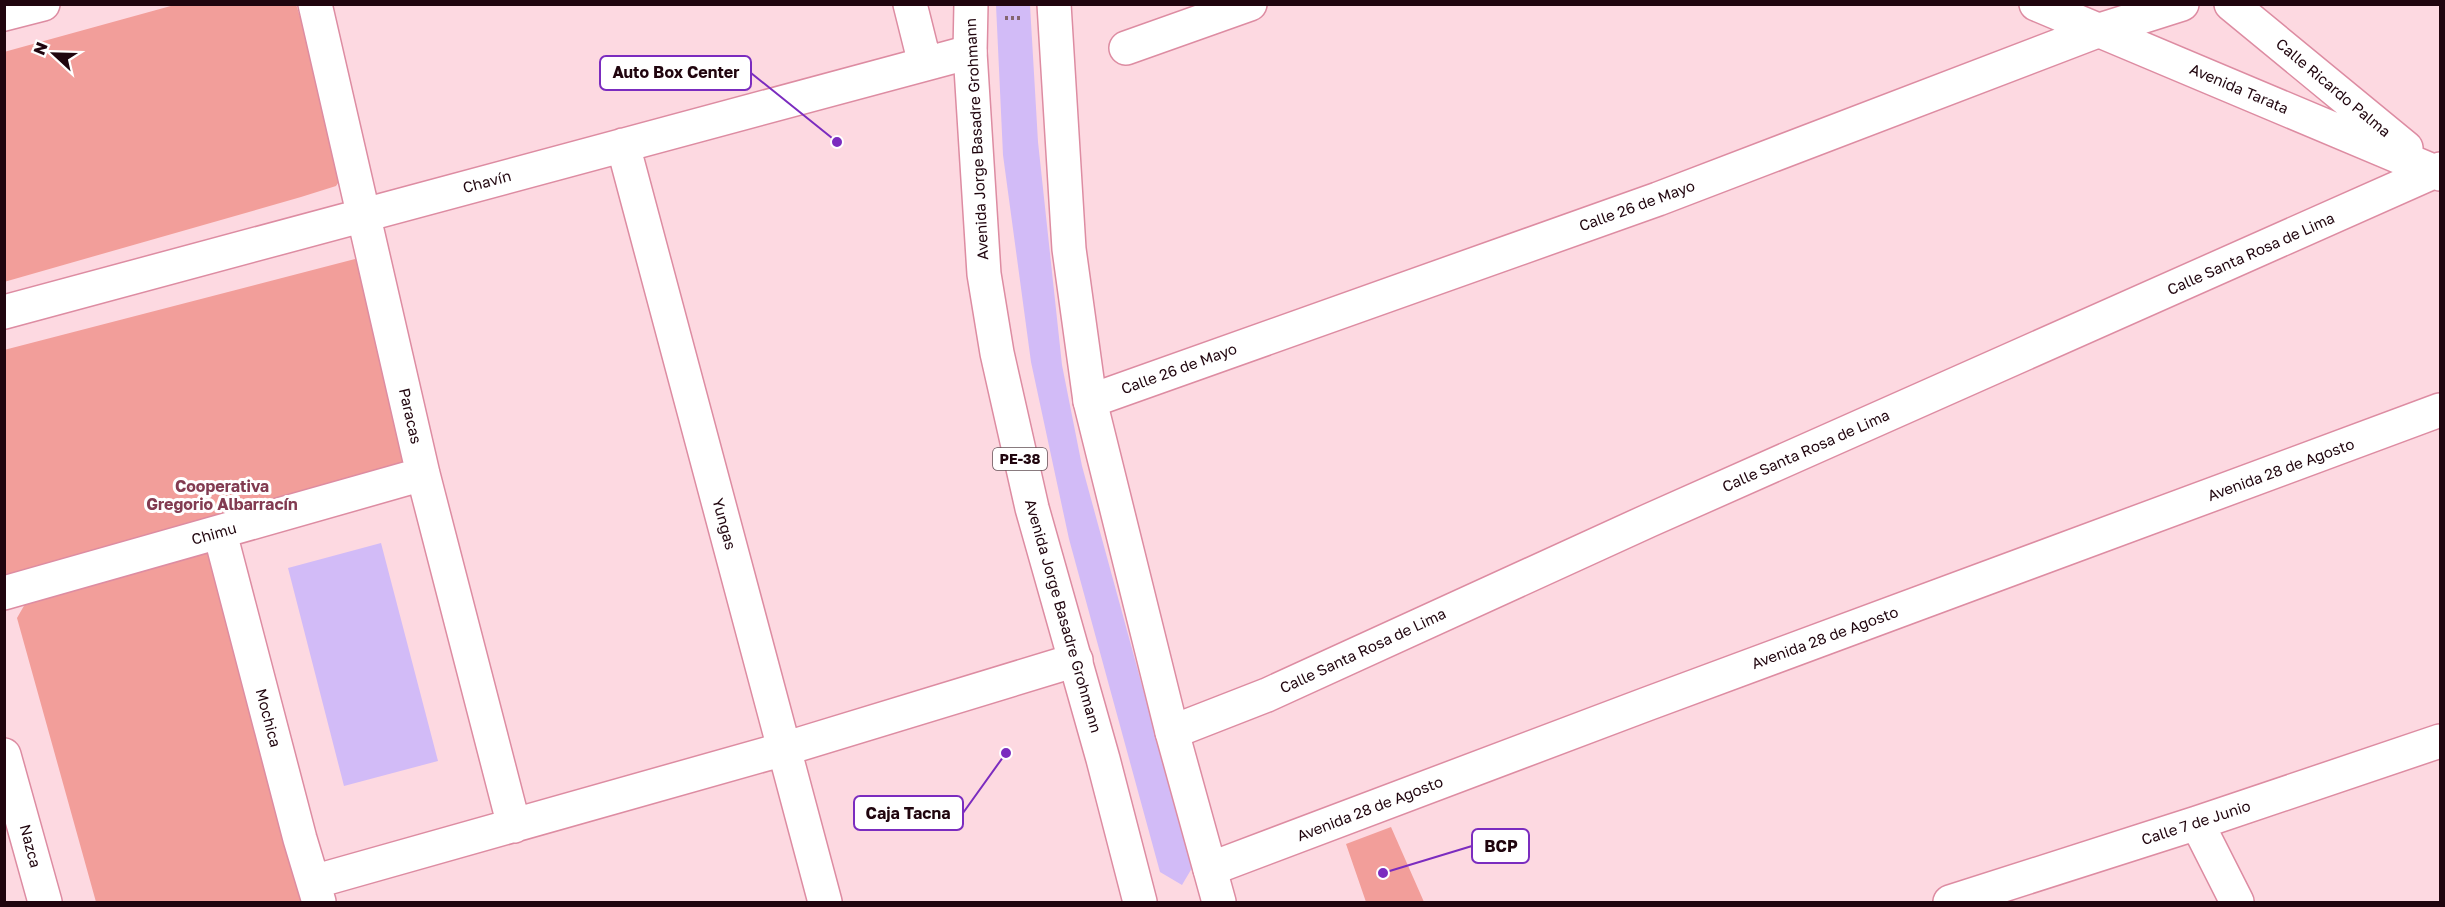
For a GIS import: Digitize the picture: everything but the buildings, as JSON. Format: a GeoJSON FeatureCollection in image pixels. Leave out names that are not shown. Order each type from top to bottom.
{"type":"FeatureCollection","features":[{"type":"Feature","properties":{"kind":"main road","name":"Paracas"},"geometry":{"type":"LineString","coordinates":[[315,4],[423,474],[514,826]]}},
{"type":"Feature","properties":{"kind":"main road"},"geometry":{"type":"LineString","coordinates":[[910,4],[925,64]]}},
{"type":"Feature","properties":{"kind":"main road"},"geometry":{"type":"LineString","coordinates":[[1126,48],[1250,4]]}},
{"type":"Feature","properties":{"kind":"main road","name":"Avenida Tarata"},"geometry":{"type":"LineString","coordinates":[[2036,4],[2438,172]]}},
{"type":"Feature","properties":{"kind":"main road","name":"Calle 26 de Mayo"},"geometry":{"type":"LineString","coordinates":[[1090,401],[1658,199],[2100,30],[2181,4]]}},
{"type":"Feature","properties":{"kind":"main road","name":"Calle Ricardo Palma"},"geometry":{"type":"LineString","coordinates":[[2231,4],[2438,172]]}},
{"type":"Feature","properties":{"kind":"main road","name":"Avenida Jorge Basadre Grohmann"},"geometry":{"type":"LineString","coordinates":[[971,11],[970,51],[984,274],[995,342],[1032,508],[1076,660],[1140,903]]}},
{"type":"Feature","properties":{"kind":"main road"},"geometry":{"type":"LineString","coordinates":[[1054,12],[1069,249],[1090,401],[1172,732],[1219,903]]}},
{"type":"Feature","properties":{"kind":"main road","name":"Chavín"},"geometry":{"type":"LineString","coordinates":[[4,312],[970,51]]}},
{"type":"Feature","properties":{"kind":"main road","name":"Yungas"},"geometry":{"type":"LineString","coordinates":[[623,145],[825,903]]}},
{"type":"Feature","properties":{"kind":"main road","name":"Calle Santa Rosa de Lima"},"geometry":{"type":"LineString","coordinates":[[1172,732],[1267,695],[1650,520],[2438,172]]}},
{"type":"Feature","properties":{"kind":"main road","name":"Avenida 28 de Agosto"},"geometry":{"type":"LineString","coordinates":[[1210,869],[1647,704],[2440,410]]}},
{"type":"Feature","properties":{"kind":"main road","name":"Chimu"},"geometry":{"type":"LineString","coordinates":[[4,593],[423,474]]}},
{"type":"Feature","properties":{"kind":"main road","name":"Mochica"},"geometry":{"type":"LineString","coordinates":[[220,533],[316,892]]}},
{"type":"Feature","properties":{"kind":"main road"},"geometry":{"type":"LineString","coordinates":[[316,892],[514,826],[784,749],[1076,660]]}},
{"type":"Feature","properties":{"kind":"main road","name":"Calle 7 de Junio"},"geometry":{"type":"LineString","coordinates":[[1950,903],[2440,741]]}},
{"type":"Feature","properties":{"kind":"main road","name":"Nazca"},"geometry":{"type":"LineString","coordinates":[[4,755],[45,903]]}},
{"type":"Feature","properties":{"kind":"main road"},"geometry":{"type":"LineString","coordinates":[[2197,823],[2237,903]]}},
{"type":"Feature","properties":{"kind":"path"},"geometry":{"type":"LineString","coordinates":[[971,11],[1054,12]]}},
{"type":"Feature","properties":{"kind":"shaded area"},"geometry":{"type":"Polygon","coordinates":[[[996,5],[1030,5],[1038,142],[1062,365],[1082,466],[1192,868],[1182,885],[1160,872],[1069,539],[1031,362],[1003,155],[996,5]]]}},
{"type":"Feature","properties":{"kind":"shaded area"},"geometry":{"type":"Polygon","coordinates":[[[381,543],[438,761],[344,786],[288,568],[381,543]]]}},
{"type":"Feature","properties":{"kind":"place","name":"Auto Box Center"},"geometry":{"type":"Point","coordinates":[837,142]}},
{"type":"Feature","properties":{"kind":"place","name":"Caja Tacna"},"geometry":{"type":"Point","coordinates":[1006,753]}},
{"type":"Feature","properties":{"kind":"place","name":"BCP"},"geometry":{"type":"Point","coordinates":[1383,873]}},
{"type":"Feature","properties":{"kind":"district","name":"Cooperativa Gregorio Albarracín"},"geometry":{"type":"Point","coordinates":[222,495]}}]}
